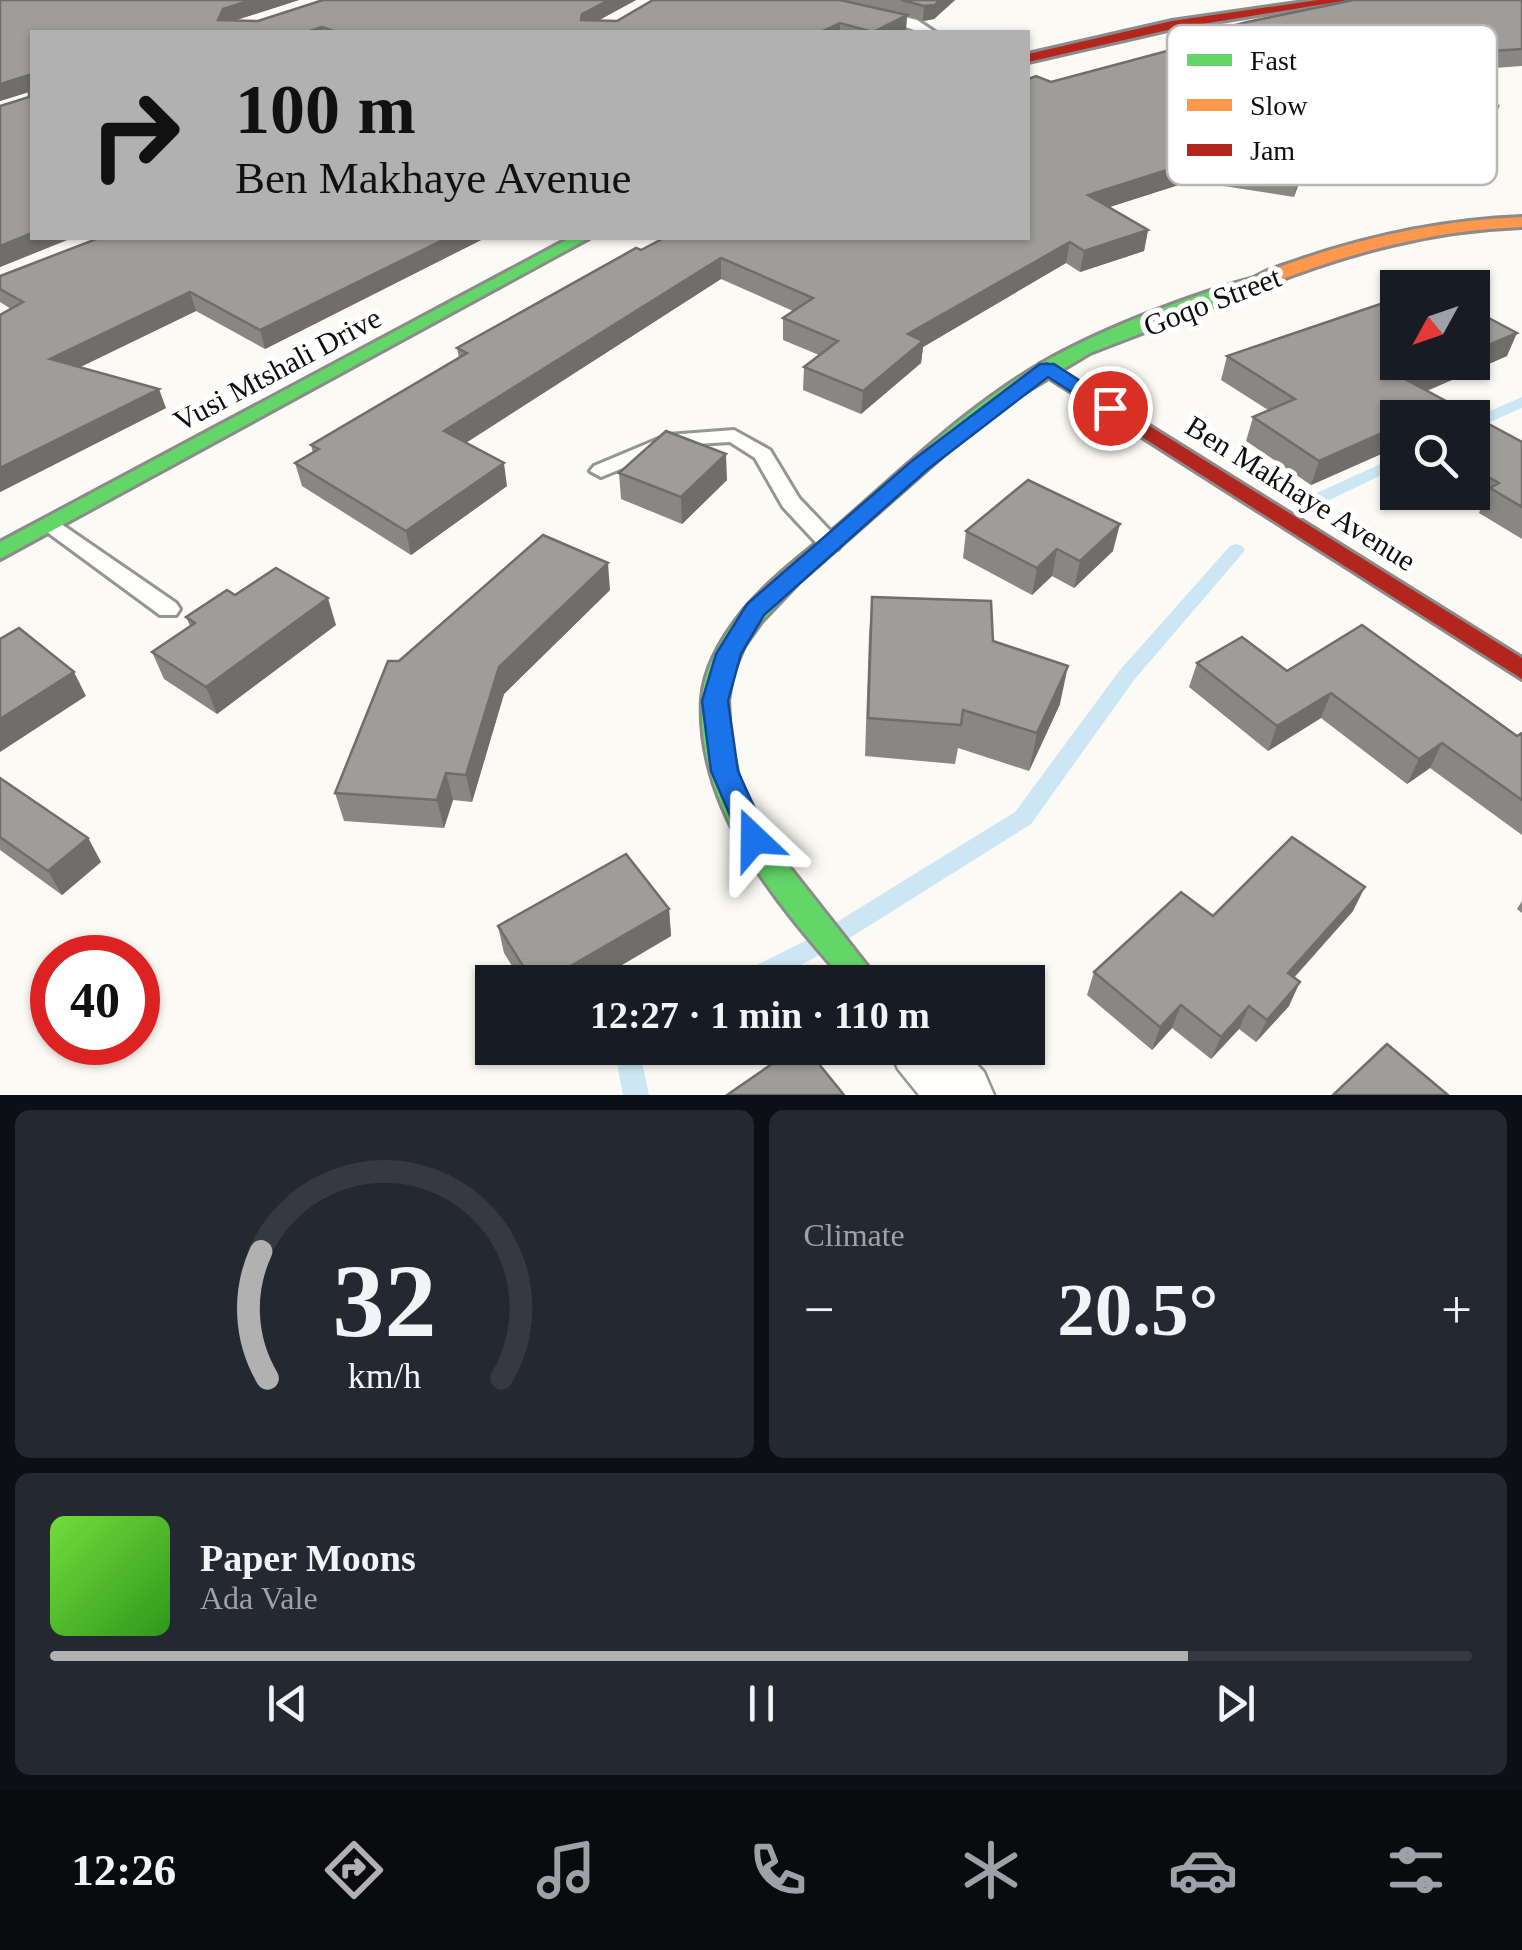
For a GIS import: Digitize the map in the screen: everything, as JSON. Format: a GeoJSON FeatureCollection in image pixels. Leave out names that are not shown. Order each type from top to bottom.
{"type":"FeatureCollection","features":[{"type":"Feature","properties":{"kind":"street"},"geometry":{"type":"LineString","coordinates":[[1179,25],[1343,0]]}},
{"type":"Feature","properties":{"kind":"street"},"geometry":{"type":"LineString","coordinates":[[1030,58],[1167,27]]}},
{"type":"Feature","properties":{"kind":"street","name":"Goqo Street"},"geometry":{"type":"LineString","coordinates":[[851,965],[754,839],[725,771],[715,701],[729,654],[755,610],[920,464],[1047,368],[1379,238],[1447,223],[1522,222]]}},
{"type":"Feature","properties":{"kind":"street","name":"Vusi Mtshali Drive"},"geometry":{"type":"LineString","coordinates":[[0,552],[577,240]]}},
{"type":"Feature","properties":{"kind":"street","name":"Ben Makhaye Avenue"},"geometry":{"type":"LineString","coordinates":[[1047,368],[1522,670]]}},
{"type":"Feature","properties":{"kind":"street"},"geometry":{"type":"LineString","coordinates":[[935,1065],[962,1095]]}},
{"type":"Feature","properties":{"kind":"lane"},"geometry":{"type":"LineString","coordinates":[[858,10],[913,23],[925,30]]}},
{"type":"Feature","properties":{"kind":"lane"},"geometry":{"type":"LineString","coordinates":[[601,471],[675,439],[734,436],[763,454],[791,502],[830,544]]}},
{"type":"Feature","properties":{"kind":"lane"},"geometry":{"type":"LineString","coordinates":[[52,524],[168,609]]}},
{"type":"Feature","properties":{"kind":"building"},"geometry":{"type":"Polygon","coordinates":[[[0,0],[251,0],[223,9],[218,20],[258,21],[323,0],[609,0],[582,14],[581,20],[617,21],[653,0],[840,0],[907,15],[877,30],[840,23],[825,30],[30,30],[30,234],[0,246],[0,106],[29,97],[29,75],[0,84],[0,0]]]}},
{"type":"Feature","properties":{"kind":"building"},"geometry":{"type":"Polygon","coordinates":[[[901,0],[940,0],[924,6],[901,0]]]}},
{"type":"Feature","properties":{"kind":"building"},"geometry":{"type":"Polygon","coordinates":[[[1354,0],[1522,0],[1522,49],[1497,51],[1497,25],[1236,25],[1354,0]]]}},
{"type":"Feature","properties":{"kind":"building"},"geometry":{"type":"Polygon","coordinates":[[[1167,51],[1167,170],[1088,195],[1148,230],[1084,251],[1070,242],[908,334],[923,341],[863,391],[804,367],[838,341],[783,318],[813,298],[721,258],[444,431],[504,463],[406,531],[295,463],[319,449],[311,445],[467,353],[457,348],[636,248],[641,250],[660,240],[1030,240],[1030,78],[1036,76],[1051,82],[1167,51]]]}},
{"type":"Feature","properties":{"kind":"building"},"geometry":{"type":"Polygon","coordinates":[[[94,240],[443,240],[260,330],[190,292],[50,359],[159,389],[0,468],[0,315],[23,302],[0,289],[0,276],[94,240]]]}},
{"type":"Feature","properties":{"kind":"building"},"geometry":{"type":"Polygon","coordinates":[[[1380,304],[1380,380],[1407,380],[1444,400],[1380,400],[1380,434],[1319,461],[1253,417],[1295,399],[1227,356],[1380,304]]]}},
{"type":"Feature","properties":{"kind":"building"},"geometry":{"type":"Polygon","coordinates":[[[1490,319],[1517,333],[1490,344],[1490,319]]]}},
{"type":"Feature","properties":{"kind":"building"},"geometry":{"type":"Polygon","coordinates":[[[1490,425],[1522,442],[1522,507],[1490,488],[1499,483],[1490,478],[1490,425]]]}},
{"type":"Feature","properties":{"kind":"building"},"geometry":{"type":"Polygon","coordinates":[[[666,431],[726,454],[681,497],[619,473],[666,431]]]}},
{"type":"Feature","properties":{"kind":"building"},"geometry":{"type":"Polygon","coordinates":[[[1028,480],[1120,524],[1080,561],[1057,549],[1037,568],[966,531],[1028,480]]]}},
{"type":"Feature","properties":{"kind":"building"},"geometry":{"type":"Polygon","coordinates":[[[543,535],[608,563],[499,667],[466,775],[446,773],[437,800],[335,793],[388,661],[399,661],[543,535]]]}},
{"type":"Feature","properties":{"kind":"building"},"geometry":{"type":"Polygon","coordinates":[[[276,568],[328,598],[206,687],[152,652],[195,623],[186,617],[227,590],[235,595],[276,568]]]}},
{"type":"Feature","properties":{"kind":"building"},"geometry":{"type":"Polygon","coordinates":[[[872,597],[991,601],[993,641],[1068,666],[1037,733],[963,710],[961,725],[868,718],[872,597]]]}},
{"type":"Feature","properties":{"kind":"building"},"geometry":{"type":"Polygon","coordinates":[[[1362,625],[1517,736],[1522,733],[1522,800],[1442,743],[1419,759],[1331,693],[1277,726],[1197,663],[1242,637],[1287,671],[1362,625]]]}},
{"type":"Feature","properties":{"kind":"building"},"geometry":{"type":"Polygon","coordinates":[[[19,628],[74,672],[0,719],[0,639],[19,628]]]}},
{"type":"Feature","properties":{"kind":"building"},"geometry":{"type":"Polygon","coordinates":[[[0,778],[88,838],[48,871],[0,837],[0,778]]]}},
{"type":"Feature","properties":{"kind":"building"},"geometry":{"type":"Polygon","coordinates":[[[1292,837],[1365,887],[1288,973],[1300,982],[1267,1020],[1249,1006],[1221,1037],[1181,1005],[1160,1027],[1094,972],[1181,892],[1213,916],[1292,837]]]}},
{"type":"Feature","properties":{"kind":"building"},"geometry":{"type":"Polygon","coordinates":[[[626,854],[669,909],[572,965],[522,965],[498,926],[626,854]]]}},
{"type":"Feature","properties":{"kind":"building"},"geometry":{"type":"Polygon","coordinates":[[[1387,1044],[1448,1095],[1333,1095],[1387,1044]]]}},
{"type":"Feature","properties":{"kind":"building"},"geometry":{"type":"Polygon","coordinates":[[[770,1065],[820,1065],[844,1095],[727,1095],[770,1065]]]}},
{"type":"Feature","properties":{"kind":"waterway"},"geometry":{"type":"LineString","coordinates":[[1490,417],[1522,402]]}},
{"type":"Feature","properties":{"kind":"waterway"},"geometry":{"type":"LineString","coordinates":[[1305,505],[1380,470]]}},
{"type":"Feature","properties":{"kind":"waterway"},"geometry":{"type":"LineString","coordinates":[[840,932],[1023,818],[1127,675],[1236,550]]}},
{"type":"Feature","properties":{"kind":"waterway"},"geometry":{"type":"LineString","coordinates":[[779,965],[817,945]]}},
{"type":"Feature","properties":{"kind":"waterway"},"geometry":{"type":"LineString","coordinates":[[630,1065],[636,1095]]}},
{"type":"Feature","properties":{"kind":"traffic: fast"},"geometry":{"type":"LineString","coordinates":[[0,552],[577,240]]}},
{"type":"Feature","properties":{"kind":"traffic: fast"},"geometry":{"type":"LineString","coordinates":[[850,965],[762,854],[741,818],[726,780],[716,741],[715,700],[720,672],[732,646],[753,616],[791,577],[1003,397],[1084,349],[1258,282]]}},
{"type":"Feature","properties":{"kind":"traffic: slow"},"geometry":{"type":"LineString","coordinates":[[1258,282],[1387,239],[1453,226],[1522,222]]}},
{"type":"Feature","properties":{"kind":"traffic: jam"},"geometry":{"type":"LineString","coordinates":[[1172,25],[1343,0]]}},
{"type":"Feature","properties":{"kind":"traffic: jam"},"geometry":{"type":"LineString","coordinates":[[1030,58],[1167,26]]}},
{"type":"Feature","properties":{"kind":"traffic: jam"},"geometry":{"type":"LineString","coordinates":[[1047,368],[1522,670]]}},
{"type":"Feature","properties":{"kind":"route"},"geometry":{"type":"LineString","coordinates":[[754,839],[725,771],[715,701],[729,654],[755,610],[920,464],[1047,368],[1110,408]]}}]}
